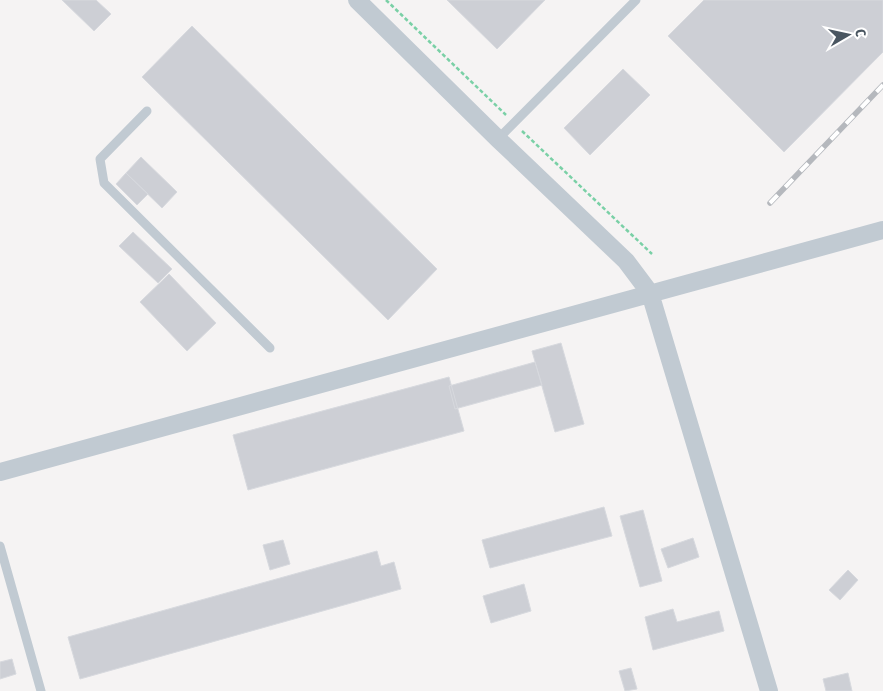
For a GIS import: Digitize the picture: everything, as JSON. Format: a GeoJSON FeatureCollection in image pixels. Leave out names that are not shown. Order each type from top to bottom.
{"type":"FeatureCollection","features":[{"type":"Feature","properties":{"kind":"street"},"geometry":{"type":"LineString","coordinates":[[362,2],[498,139],[626,261],[650,293],[769,691]]}},
{"type":"Feature","properties":{"kind":"street"},"geometry":{"type":"LineString","coordinates":[[0,472],[883,230]]}},
{"type":"Feature","properties":{"kind":"lane"},"geometry":{"type":"LineString","coordinates":[[498,139],[636,0]]}},
{"type":"Feature","properties":{"kind":"lane"},"geometry":{"type":"LineString","coordinates":[[147,112],[100,159],[104,183],[270,348]]}},
{"type":"Feature","properties":{"kind":"lane"},"geometry":{"type":"LineString","coordinates":[[0,546],[40,691]]}},
{"type":"Feature","properties":{"kind":"building"},"geometry":{"type":"Polygon","coordinates":[[[62,0],[96,0],[111,14],[94,31],[62,0]]]}},
{"type":"Feature","properties":{"kind":"building"},"geometry":{"type":"Polygon","coordinates":[[[447,0],[545,0],[497,49],[447,0]]]}},
{"type":"Feature","properties":{"kind":"building"},"geometry":{"type":"Polygon","coordinates":[[[704,0],[883,0],[883,52],[784,152],[668,36],[704,0]]]}},
{"type":"Feature","properties":{"kind":"building"},"geometry":{"type":"Polygon","coordinates":[[[192,26],[437,269],[388,320],[142,77],[192,26]]]}},
{"type":"Feature","properties":{"kind":"building"},"geometry":{"type":"Polygon","coordinates":[[[623,69],[650,95],[590,155],[564,128],[623,69]]]}},
{"type":"Feature","properties":{"kind":"building"},"geometry":{"type":"Polygon","coordinates":[[[141,157],[177,192],[162,208],[126,173],[141,157]]]}},
{"type":"Feature","properties":{"kind":"building"},"geometry":{"type":"Polygon","coordinates":[[[126,173],[148,194],[137,205],[116,184],[126,173]]]}},
{"type":"Feature","properties":{"kind":"building"},"geometry":{"type":"Polygon","coordinates":[[[133,232],[172,269],[158,283],[119,246],[133,232]]]}},
{"type":"Feature","properties":{"kind":"building"},"geometry":{"type":"Polygon","coordinates":[[[169,274],[216,323],[187,351],[140,302],[169,274]]]}},
{"type":"Feature","properties":{"kind":"building"},"geometry":{"type":"Polygon","coordinates":[[[561,343],[584,424],[555,432],[532,351],[561,343]]]}},
{"type":"Feature","properties":{"kind":"building"},"geometry":{"type":"Polygon","coordinates":[[[535,362],[542,385],[455,409],[449,386],[535,362]]]}},
{"type":"Feature","properties":{"kind":"building"},"geometry":{"type":"Polygon","coordinates":[[[449,377],[464,431],[248,490],[233,435],[449,377]]]}},
{"type":"Feature","properties":{"kind":"building"},"geometry":{"type":"Polygon","coordinates":[[[604,507],[612,536],[490,568],[482,540],[604,507]]]}},
{"type":"Feature","properties":{"kind":"building"},"geometry":{"type":"Polygon","coordinates":[[[643,510],[662,581],[640,587],[620,516],[643,510]]]}},
{"type":"Feature","properties":{"kind":"building"},"geometry":{"type":"Polygon","coordinates":[[[693,538],[699,557],[668,568],[661,549],[693,538]]]}},
{"type":"Feature","properties":{"kind":"building"},"geometry":{"type":"Polygon","coordinates":[[[283,540],[290,564],[270,570],[263,545],[283,540]]]}},
{"type":"Feature","properties":{"kind":"building"},"geometry":{"type":"Polygon","coordinates":[[[377,551],[381,566],[394,562],[401,589],[80,679],[68,637],[377,551]]]}},
{"type":"Feature","properties":{"kind":"building"},"geometry":{"type":"Polygon","coordinates":[[[848,570],[858,580],[840,600],[829,590],[848,570]]]}},
{"type":"Feature","properties":{"kind":"building"},"geometry":{"type":"Polygon","coordinates":[[[524,584],[531,611],[491,623],[483,596],[524,584]]]}},
{"type":"Feature","properties":{"kind":"building"},"geometry":{"type":"Polygon","coordinates":[[[673,609],[677,622],[719,611],[724,631],[653,650],[645,617],[673,609]]]}},
{"type":"Feature","properties":{"kind":"building"},"geometry":{"type":"Polygon","coordinates":[[[12,659],[16,674],[0,679],[0,662],[12,659]]]}},
{"type":"Feature","properties":{"kind":"building"},"geometry":{"type":"Polygon","coordinates":[[[631,668],[637,689],[625,691],[619,671],[631,668]]]}},
{"type":"Feature","properties":{"kind":"building"},"geometry":{"type":"Polygon","coordinates":[[[848,673],[852,691],[826,691],[823,679],[848,673]]]}},
{"type":"Feature","properties":{"kind":"railway"},"geometry":{"type":"LineString","coordinates":[[770,203],[883,85]]}}]}
